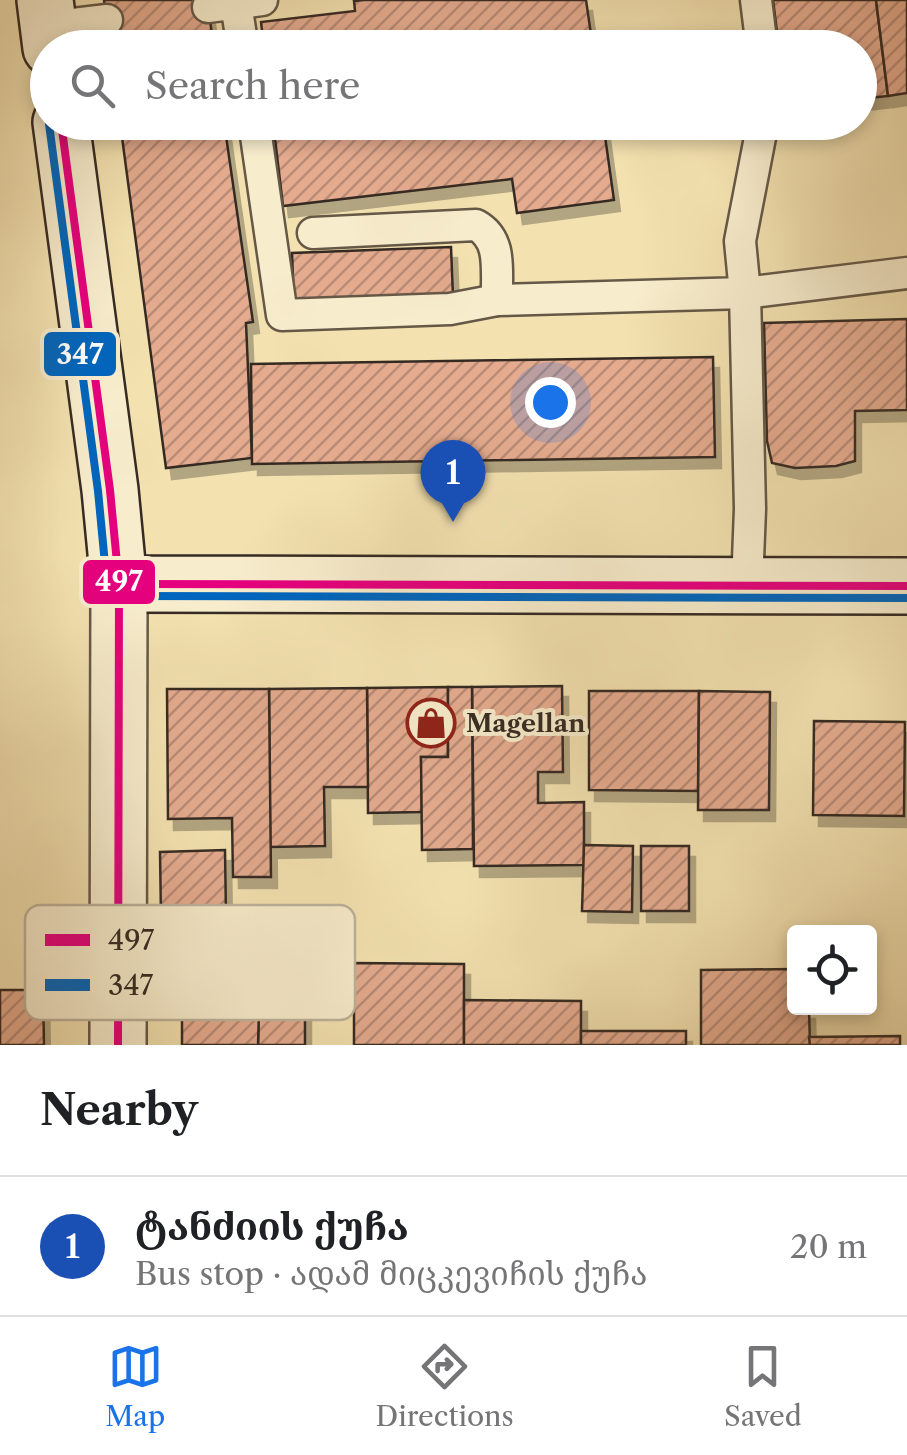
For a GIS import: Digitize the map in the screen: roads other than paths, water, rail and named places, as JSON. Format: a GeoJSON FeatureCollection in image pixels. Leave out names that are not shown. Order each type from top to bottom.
{"type":"FeatureCollection","features":[{"type":"Feature","properties":{"kind":"main road"},"geometry":{"type":"LineString","coordinates":[[63,140],[110,490],[118,584],[118,905]]}},
{"type":"Feature","properties":{"kind":"main road"},"geometry":{"type":"LineString","coordinates":[[118,584],[907,586]]}},
{"type":"Feature","properties":{"kind":"lane"},"geometry":{"type":"LineString","coordinates":[[756,0],[760,30]]}},
{"type":"Feature","properties":{"kind":"lane"},"geometry":{"type":"LineString","coordinates":[[235,4],[240,30]]}},
{"type":"Feature","properties":{"kind":"lane"},"geometry":{"type":"LineString","coordinates":[[48,25],[107,20]]}},
{"type":"Feature","properties":{"kind":"lane"},"geometry":{"type":"LineString","coordinates":[[257,140],[282,315],[450,310],[498,300],[745,293],[907,273]]}},
{"type":"Feature","properties":{"kind":"lane"},"geometry":{"type":"LineString","coordinates":[[747,585],[750,509],[745,293],[740,241],[760,140]]}},
{"type":"Feature","properties":{"kind":"lane"},"geometry":{"type":"LineString","coordinates":[[313,233],[476,225],[490,232],[495,246],[498,300]]}},
{"type":"Feature","properties":{"kind":"place","name":"ტანძიის ქუჩა"},"geometry":{"type":"Point","coordinates":[453,522]}},
{"type":"Feature","properties":{"kind":"place","name":"Magellan"},"geometry":{"type":"Point","coordinates":[431,723]}}]}
